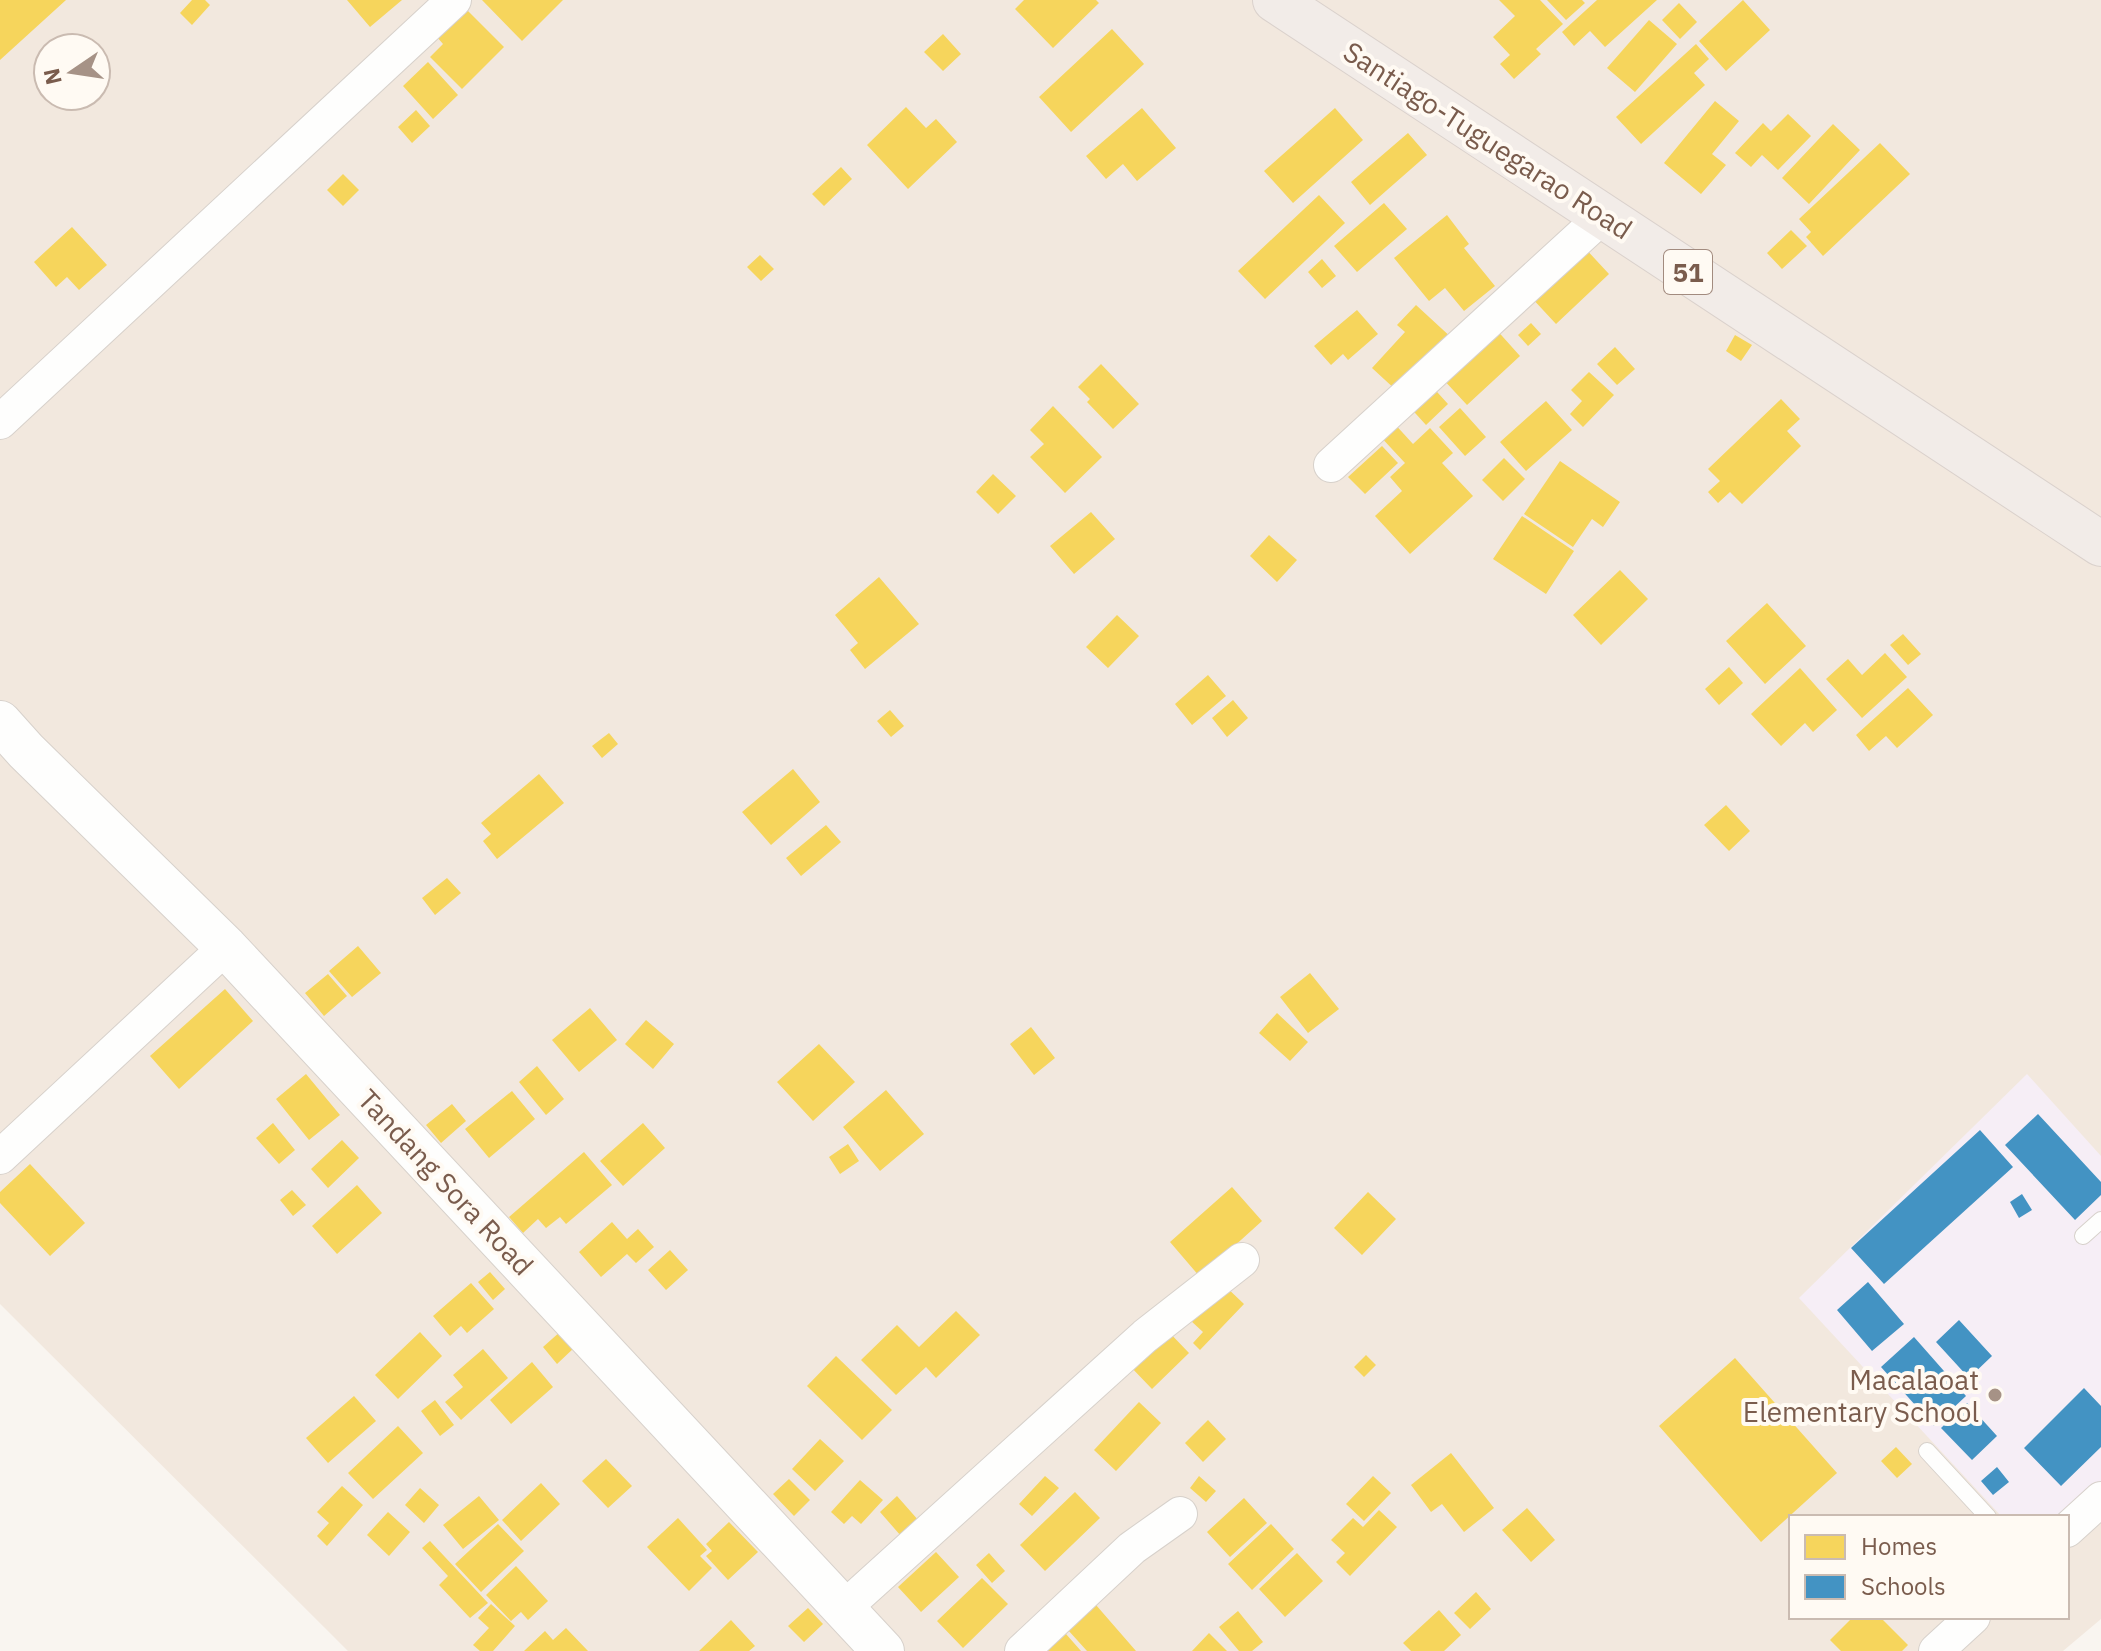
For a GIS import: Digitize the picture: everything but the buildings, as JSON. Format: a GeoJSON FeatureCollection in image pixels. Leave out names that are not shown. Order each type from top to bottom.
{"type":"FeatureCollection","features":[{"type":"Feature","properties":{"kind":"highway","name":"Santiago-Tuguegarao Road"},"geometry":{"type":"LineString","coordinates":[[1275,0],[2101,544]]}},
{"type":"Feature","properties":{"kind":"street"},"geometry":{"type":"LineString","coordinates":[[0,422],[454,0]]}},
{"type":"Feature","properties":{"kind":"street"},"geometry":{"type":"LineString","coordinates":[[1331,465],[1603,216]]}},
{"type":"Feature","properties":{"kind":"street","name":"Tandang Sora Road"},"geometry":{"type":"LineString","coordinates":[[0,722],[226,947],[844,1608],[872,1647]]}},
{"type":"Feature","properties":{"kind":"street"},"geometry":{"type":"LineString","coordinates":[[0,1157],[226,947]]}},
{"type":"Feature","properties":{"kind":"street"},"geometry":{"type":"LineString","coordinates":[[844,1608],[1145,1336],[1242,1260]]}},
{"type":"Feature","properties":{"kind":"street"},"geometry":{"type":"LineString","coordinates":[[2069,1528],[2101,1499]]}},
{"type":"Feature","properties":{"kind":"street"},"geometry":{"type":"LineString","coordinates":[[1022,1651],[1132,1548],[1180,1514]]}},
{"type":"Feature","properties":{"kind":"street"},"geometry":{"type":"LineString","coordinates":[[1936,1651],[1971,1619]]}},
{"type":"Feature","properties":{"kind":"lane"},"geometry":{"type":"LineString","coordinates":[[2083,1236],[2101,1220]]}},
{"type":"Feature","properties":{"kind":"lane"},"geometry":{"type":"LineString","coordinates":[[1927,1451],[1986,1515]]}},
{"type":"Feature","properties":{"kind":"shaded area"},"geometry":{"type":"Polygon","coordinates":[[[0,0],[2101,0],[2101,1619],[2063,1651],[348,1651],[0,1304],[0,0]]]}},
{"type":"Feature","properties":{"kind":"shaded area","name":"Macalaoat Elementary School"},"geometry":{"type":"Polygon","coordinates":[[[2027,1074],[2101,1156],[2101,1493],[2069,1516],[2000,1515],[1799,1298],[2027,1074]]]}},
{"type":"Feature","properties":{"kind":"place","name":"Macalaoat Elementary School"},"geometry":{"type":"Point","coordinates":[1995,1395]}}]}
